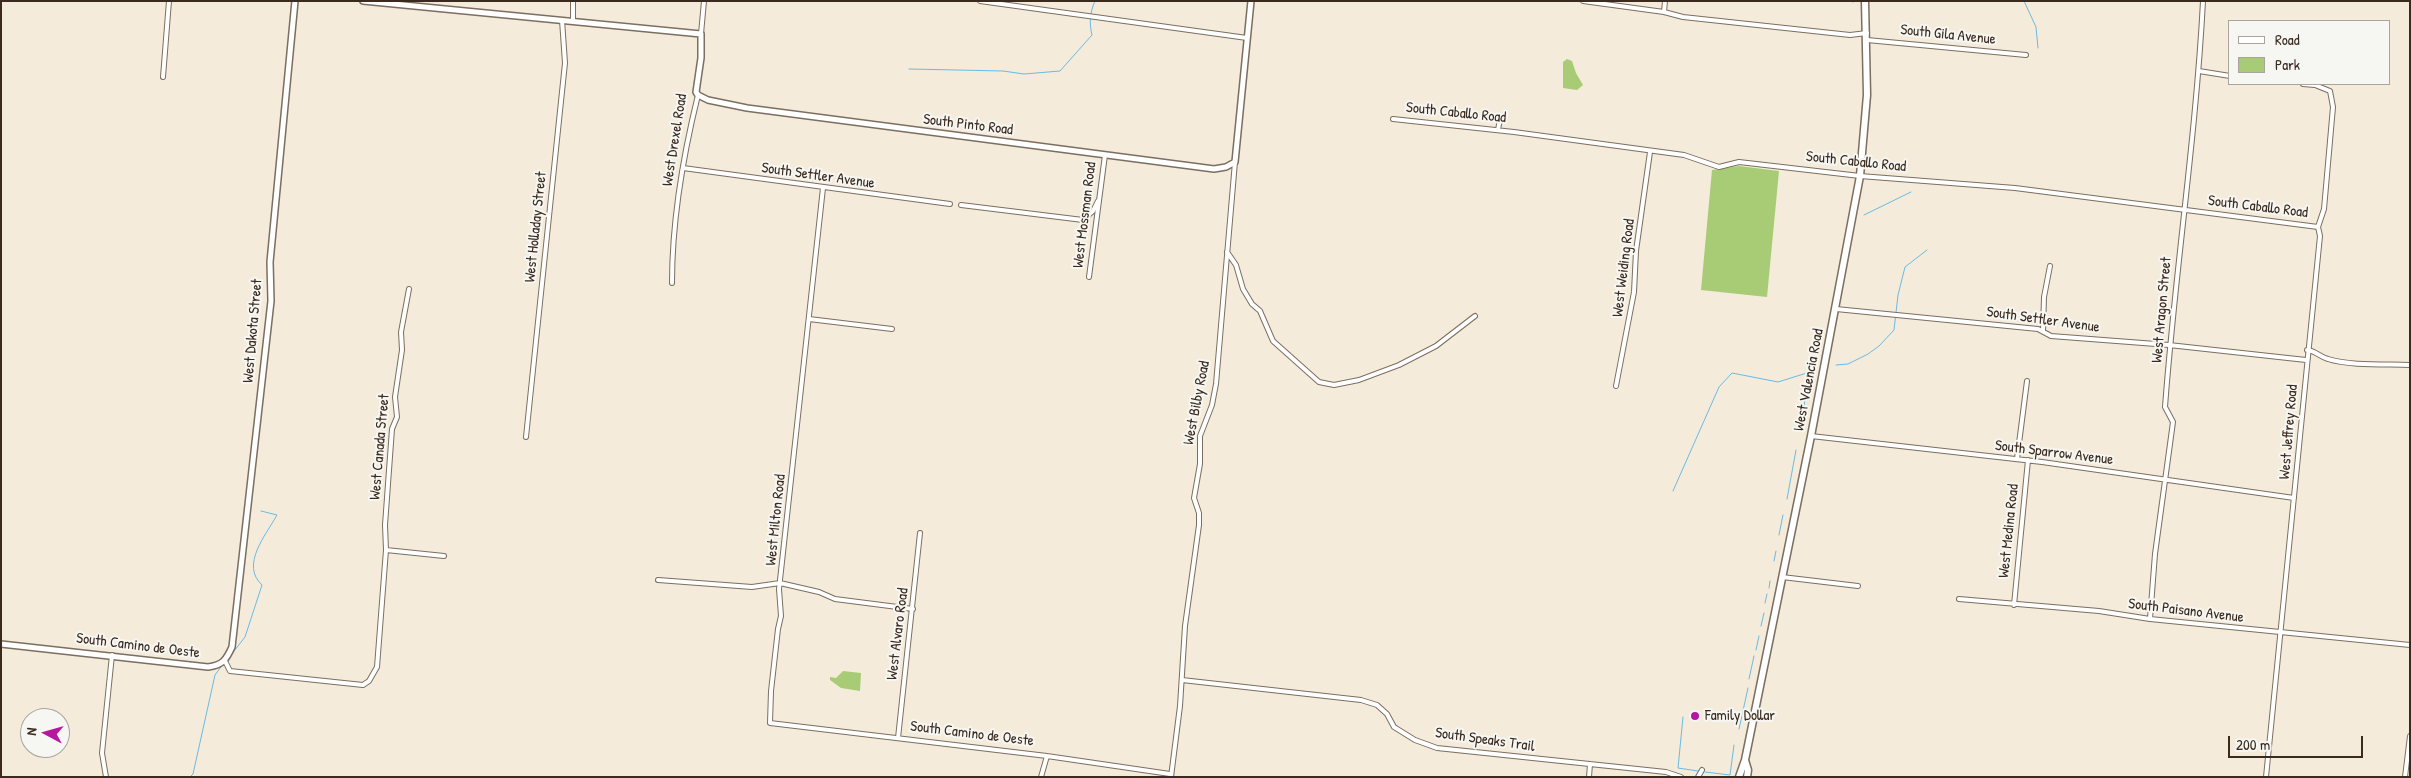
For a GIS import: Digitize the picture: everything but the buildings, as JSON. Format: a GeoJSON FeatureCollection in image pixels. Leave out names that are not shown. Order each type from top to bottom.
{"type":"FeatureCollection","features":[{"type":"Feature","properties":{"kind":"main road","name":"West Valencia Road"},"geometry":{"type":"LineString","coordinates":[[1739,777],[1746,760],[1836,309],[1860,176],[1867,105],[1865,1]]}},
{"type":"Feature","properties":{"kind":"main road","name":"West Valencia Road"},"geometry":{"type":"LineString","coordinates":[[1746,760],[1747,777]]}},
{"type":"Feature","properties":{"kind":"street"},"geometry":{"type":"LineString","coordinates":[[163,78],[169,1]]}},
{"type":"Feature","properties":{"kind":"street","name":"West Dakota Street"},"geometry":{"type":"LineString","coordinates":[[226,661],[232,648],[271,301],[270,262],[295,1]]}},
{"type":"Feature","properties":{"kind":"street"},"geometry":{"type":"LineString","coordinates":[[363,1],[700,34]]}},
{"type":"Feature","properties":{"kind":"street"},"geometry":{"type":"LineString","coordinates":[[572,1],[573,21]]}},
{"type":"Feature","properties":{"kind":"street","name":"West Drexel Road"},"geometry":{"type":"LineString","coordinates":[[672,283],[672,253],[687,139],[698,95],[696,86],[701,58],[700,34],[704,1]]}},
{"type":"Feature","properties":{"kind":"street"},"geometry":{"type":"LineString","coordinates":[[980,1],[1247,38]]}},
{"type":"Feature","properties":{"kind":"street","name":"West Bilby Road"},"geometry":{"type":"LineString","coordinates":[[1171,775],[1180,706],[1187,612],[1199,525],[1194,498],[1200,464],[1200,436],[1212,405],[1216,384],[1251,1]]}},
{"type":"Feature","properties":{"kind":"street","name":"South Gila Avenue"},"geometry":{"type":"LineString","coordinates":[[1582,1],[1664,12],[1683,17],[2026,55]]}},
{"type":"Feature","properties":{"kind":"street"},"geometry":{"type":"LineString","coordinates":[[1664,1],[1664,12]]}},
{"type":"Feature","properties":{"kind":"street","name":"West Aragon Street"},"geometry":{"type":"LineString","coordinates":[[2150,619],[2155,554],[2173,422],[2165,407],[2183,210],[2199,71],[2203,1]]}},
{"type":"Feature","properties":{"kind":"street","name":"West Holladay Street"},"geometry":{"type":"LineString","coordinates":[[526,437],[564,62],[562,20]]}},
{"type":"Feature","properties":{"kind":"street"},"geometry":{"type":"LineString","coordinates":[[2199,71],[2228,76]]}},
{"type":"Feature","properties":{"kind":"street","name":"West Jeffrey Road"},"geometry":{"type":"LineString","coordinates":[[2266,777],[2282,633],[2306,360],[2320,236],[2318,227],[2324,209],[2333,107],[2330,91],[2315,85]]}},
{"type":"Feature","properties":{"kind":"street","name":"South Pinto Road"},"geometry":{"type":"LineString","coordinates":[[698,95],[708,100],[747,108],[1214,169],[1226,167],[1235,162]]}},
{"type":"Feature","properties":{"kind":"street","name":"South Caballo Road"},"geometry":{"type":"LineString","coordinates":[[1393,119],[1498,130],[1650,152],[1684,155],[1719,167],[1739,162],[1860,176],[2016,188],[2318,227]]}},
{"type":"Feature","properties":{"kind":"street"},"geometry":{"type":"LineString","coordinates":[[1498,130],[1500,119]]}},
{"type":"Feature","properties":{"kind":"street","name":"West Weiding Road"},"geometry":{"type":"LineString","coordinates":[[1616,386],[1634,292],[1636,251],[1650,152]]}},
{"type":"Feature","properties":{"kind":"street","name":"West Mossman Road"},"geometry":{"type":"LineString","coordinates":[[1089,277],[1104,155]]}},
{"type":"Feature","properties":{"kind":"street","name":"South Settler Avenue"},"geometry":{"type":"LineString","coordinates":[[683,168],[950,204]]}},
{"type":"Feature","properties":{"kind":"street","name":"West Milton Road"},"geometry":{"type":"LineString","coordinates":[[770,723],[771,691],[781,616],[780,583],[823,188]]}},
{"type":"Feature","properties":{"kind":"street"},"geometry":{"type":"LineString","coordinates":[[961,205],[1083,220],[1093,211],[1098,201]]}},
{"type":"Feature","properties":{"kind":"street"},"geometry":{"type":"LineString","coordinates":[[1227,252],[1236,265],[1244,289],[1252,304],[1260,312],[1273,341],[1319,382],[1334,384],[1359,380],[1399,365],[1436,346],[1475,316]]}},
{"type":"Feature","properties":{"kind":"street"},"geometry":{"type":"LineString","coordinates":[[2043,331],[2044,297],[2050,266]]}},
{"type":"Feature","properties":{"kind":"street","name":"West Canada Street"},"geometry":{"type":"LineString","coordinates":[[386,550],[385,525],[392,429],[397,417],[395,397],[402,350],[401,332],[410,289]]}},
{"type":"Feature","properties":{"kind":"street","name":"South Settler Avenue"},"geometry":{"type":"LineString","coordinates":[[1836,309],[2038,329],[2051,336],[2170,345],[2306,360]]}},
{"type":"Feature","properties":{"kind":"street"},"geometry":{"type":"LineString","coordinates":[[809,319],[892,329]]}},
{"type":"Feature","properties":{"kind":"street"},"geometry":{"type":"LineString","coordinates":[[2308,350],[2318,352],[2327,359],[2388,365],[2410,365]]}},
{"type":"Feature","properties":{"kind":"street"},"geometry":{"type":"LineString","coordinates":[[2017,459],[2026,381]]}},
{"type":"Feature","properties":{"kind":"street","name":"South Sparrow Avenue"},"geometry":{"type":"LineString","coordinates":[[1811,436],[2028,460],[2294,498]]}},
{"type":"Feature","properties":{"kind":"street","name":"West Medina Road"},"geometry":{"type":"LineString","coordinates":[[2014,605],[2028,460]]}},
{"type":"Feature","properties":{"kind":"street","name":"West Alvaro Road"},"geometry":{"type":"LineString","coordinates":[[898,738],[920,533]]}},
{"type":"Feature","properties":{"kind":"street"},"geometry":{"type":"LineString","coordinates":[[226,661],[230,671],[363,685],[369,681],[377,667],[386,550],[444,556]]}},
{"type":"Feature","properties":{"kind":"street"},"geometry":{"type":"LineString","coordinates":[[1782,577],[1858,586]]}},
{"type":"Feature","properties":{"kind":"street"},"geometry":{"type":"LineString","coordinates":[[658,580],[752,587],[780,583],[819,592],[835,600],[913,609]]}},
{"type":"Feature","properties":{"kind":"street","name":"South Paisano Avenue"},"geometry":{"type":"LineString","coordinates":[[1959,599],[2099,611],[2150,619],[2410,645]]}},
{"type":"Feature","properties":{"kind":"street","name":"South Camino de Oeste"},"geometry":{"type":"LineString","coordinates":[[1,644],[208,667],[218,666],[226,661]]}},
{"type":"Feature","properties":{"kind":"street"},"geometry":{"type":"LineString","coordinates":[[106,777],[102,753],[112,655]]}},
{"type":"Feature","properties":{"kind":"street","name":"South Speaks Trail"},"geometry":{"type":"LineString","coordinates":[[1182,680],[1361,700],[1377,705],[1387,714],[1394,727],[1415,740],[1437,748],[1666,772],[1681,777]]}},
{"type":"Feature","properties":{"kind":"street","name":"South Camino de Oeste"},"geometry":{"type":"LineString","coordinates":[[770,723],[1047,756],[1171,775]]}},
{"type":"Feature","properties":{"kind":"street"},"geometry":{"type":"LineString","coordinates":[[2405,777],[2410,736]]}},
{"type":"Feature","properties":{"kind":"street"},"geometry":{"type":"LineString","coordinates":[[1041,777],[1047,756]]}},
{"type":"Feature","properties":{"kind":"street"},"geometry":{"type":"LineString","coordinates":[[1589,777],[1590,764]]}},
{"type":"Feature","properties":{"kind":"street"},"geometry":{"type":"LineString","coordinates":[[1698,777],[1702,770]]}},
{"type":"Feature","properties":{"kind":"green space"},"geometry":{"type":"Polygon","coordinates":[[[1567,59],[1572,61],[1583,85],[1577,90],[1563,88],[1563,62],[1567,59]]]}},
{"type":"Feature","properties":{"kind":"green space"},"geometry":{"type":"Polygon","coordinates":[[[1739,166],[1779,171],[1767,297],[1701,290],[1712,170],[1739,166]]]}},
{"type":"Feature","properties":{"kind":"green space"},"geometry":{"type":"Polygon","coordinates":[[[843,671],[861,673],[860,691],[841,688],[830,680],[830,677],[836,678],[843,671]]]}},
{"type":"Feature","properties":{"kind":"waterway"},"geometry":{"type":"LineString","coordinates":[[909,69],[1003,71],[1024,74],[1060,71],[1092,35],[1090,18],[1095,1]]}},
{"type":"Feature","properties":{"kind":"waterway"},"geometry":{"type":"LineString","coordinates":[[2024,1],[2036,27],[2038,48]]}},
{"type":"Feature","properties":{"kind":"waterway"},"geometry":{"type":"LineString","coordinates":[[1864,215],[1911,192]]}},
{"type":"Feature","properties":{"kind":"waterway"},"geometry":{"type":"LineString","coordinates":[[1836,365],[1848,364],[1868,354],[1879,346],[1894,330],[1898,295],[1905,267],[1927,250]]}},
{"type":"Feature","properties":{"kind":"waterway"},"geometry":{"type":"LineString","coordinates":[[1673,491],[1719,387],[1732,373],[1778,382],[1810,372]]}},
{"type":"Feature","properties":{"kind":"waterway"},"geometry":{"type":"LineString","coordinates":[[1800,429],[1806,394]]}},
{"type":"Feature","properties":{"kind":"waterway"},"geometry":{"type":"LineString","coordinates":[[1787,499],[1796,450]]}},
{"type":"Feature","properties":{"kind":"waterway"},"geometry":{"type":"LineString","coordinates":[[231,655],[245,637],[262,585],[256,577],[254,559],[257,550],[277,515],[261,511]]}},
{"type":"Feature","properties":{"kind":"waterway"},"geometry":{"type":"LineString","coordinates":[[1779,535],[1783,515]]}},
{"type":"Feature","properties":{"kind":"waterway"},"geometry":{"type":"LineString","coordinates":[[1774,561],[1776,551]]}},
{"type":"Feature","properties":{"kind":"waterway"},"geometry":{"type":"LineString","coordinates":[[1769,588],[1770,581]]}},
{"type":"Feature","properties":{"kind":"waterway"},"geometry":{"type":"LineString","coordinates":[[1765,603],[1767,594]]}},
{"type":"Feature","properties":{"kind":"waterway"},"geometry":{"type":"LineString","coordinates":[[1761,626],[1764,613]]}},
{"type":"Feature","properties":{"kind":"waterway"},"geometry":{"type":"LineString","coordinates":[[1756,650],[1759,636]]}},
{"type":"Feature","properties":{"kind":"waterway"},"geometry":{"type":"LineString","coordinates":[[1749,679],[1754,656]]}},
{"type":"Feature","properties":{"kind":"waterway"},"geometry":{"type":"LineString","coordinates":[[190,777],[193,774],[215,675],[223,664]]}},
{"type":"Feature","properties":{"kind":"waterway"},"geometry":{"type":"LineString","coordinates":[[1739,729],[1748,688]]}},
{"type":"Feature","properties":{"kind":"waterway"},"geometry":{"type":"LineString","coordinates":[[1683,717],[1678,768],[1698,771]]}},
{"type":"Feature","properties":{"kind":"waterway"},"geometry":{"type":"LineString","coordinates":[[1705,772],[1730,775],[1734,745]]}},
{"type":"Feature","properties":{"kind":"place","name":"Family Dollar"},"geometry":{"type":"Point","coordinates":[1695,716]}}]}
